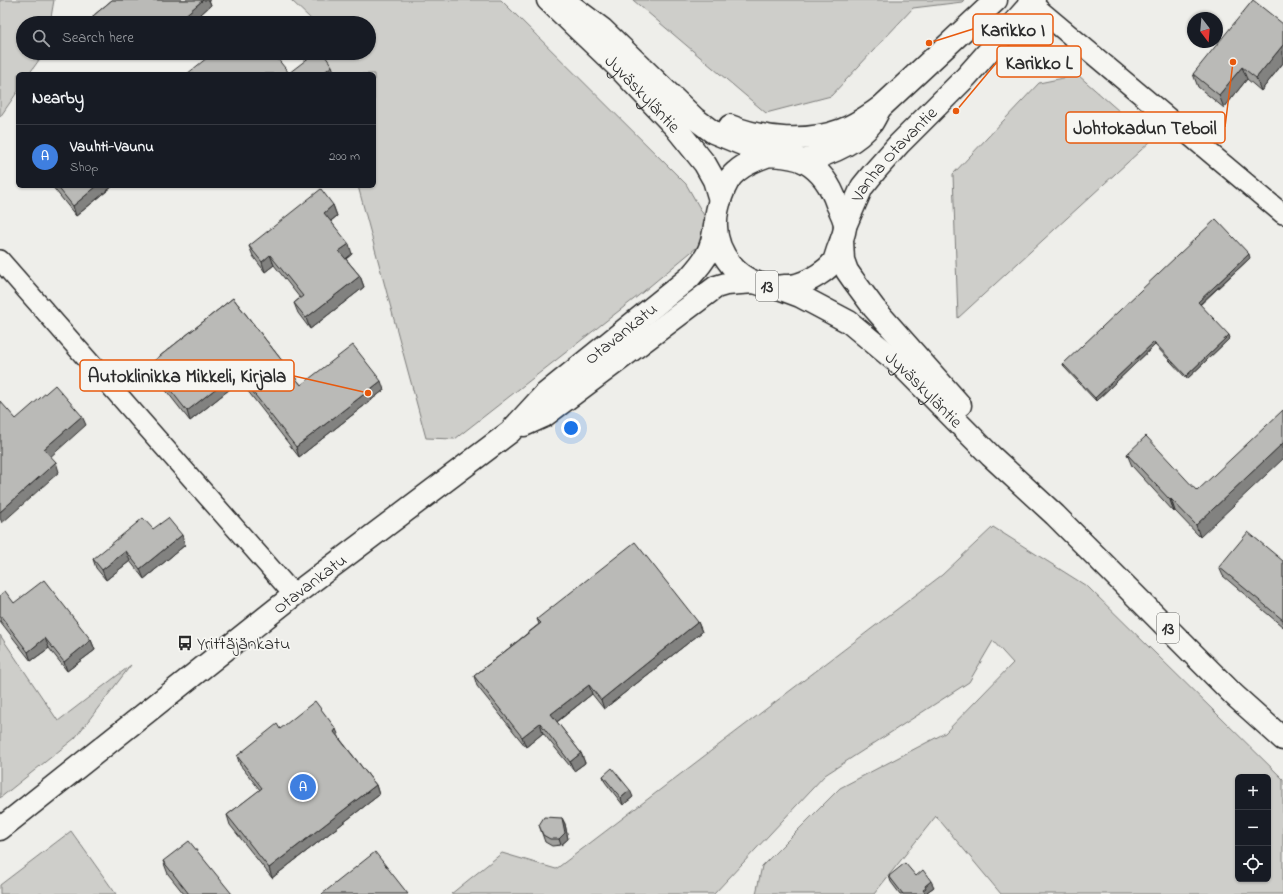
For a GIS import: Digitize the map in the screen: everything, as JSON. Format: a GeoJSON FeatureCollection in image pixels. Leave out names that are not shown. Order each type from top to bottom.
{"type":"FeatureCollection","features":[{"type":"Feature","properties":{"kind":"main road","name":"Jyväskyläntie"},"geometry":{"type":"LineString","coordinates":[[548,0],[620,69],[676,128],[705,164],[714,180],[720,200]]}},
{"type":"Feature","properties":{"kind":"main road","name":"Jyväskyläntie"},"geometry":{"type":"LineString","coordinates":[[562,0],[602,29],[694,118],[713,132],[769,155]]}},
{"type":"Feature","properties":{"kind":"main road"},"geometry":{"type":"LineString","coordinates":[[677,100],[698,108],[722,122],[747,133],[773,137],[803,137],[822,135],[843,130],[880,108],[996,0]]}},
{"type":"Feature","properties":{"kind":"main road","name":"Vanha Otavantie"},"geometry":{"type":"LineString","coordinates":[[844,233],[862,187],[899,144],[966,77],[1031,1]]}},
{"type":"Feature","properties":{"kind":"main road"},"geometry":{"type":"LineString","coordinates":[[803,161],[823,156],[843,147],[870,125],[880,108]]}},
{"type":"Feature","properties":{"kind":"main road","name":"13"},"geometry":{"type":"LineString","coordinates":[[769,155],[786,156],[803,161],[822,176],[834,193],[844,233],[833,262],[820,274],[799,284],[776,288],[755,282],[736,272],[727,260],[720,246],[715,225],[720,200],[726,186],[736,171],[769,155]]}},
{"type":"Feature","properties":{"kind":"main road","name":"Otavankatu"},"geometry":{"type":"LineString","coordinates":[[0,829],[294,595],[510,432],[544,396],[689,278],[709,252],[713,242],[715,225]]}},
{"type":"Feature","properties":{"kind":"main road","name":"Jyväskyläntie"},"geometry":{"type":"LineString","coordinates":[[844,233],[843,260],[847,271],[870,303],[1055,515]]}},
{"type":"Feature","properties":{"kind":"main road","name":"Otavankatu"},"geometry":{"type":"LineString","coordinates":[[510,432],[544,416],[716,287],[726,284],[755,282]]}},
{"type":"Feature","properties":{"kind":"main road","name":"Jyväskyläntie"},"geometry":{"type":"LineString","coordinates":[[776,288],[800,296],[849,322],[903,367],[990,456],[1055,515],[1234,695],[1283,739]]}},
{"type":"Feature","properties":{"kind":"street"},"geometry":{"type":"LineString","coordinates":[[1031,1],[1283,214]]}},
{"type":"Feature","properties":{"kind":"street"},"geometry":{"type":"LineString","coordinates":[[0,260],[294,595]]}},
{"type":"Feature","properties":{"kind":"shaded area"},"geometry":{"type":"Polygon","coordinates":[[[0,0],[54,0],[51,16],[16,16],[16,60],[39,60],[30,72],[16,72],[16,94],[0,117],[0,0]]]}},
{"type":"Feature","properties":{"kind":"shaded area"},"geometry":{"type":"Polygon","coordinates":[[[291,0],[501,0],[686,184],[714,233],[638,296],[455,439],[426,438],[359,188],[376,188],[376,72],[326,72],[323,60],[376,60],[376,16],[308,16],[291,0]]]}},
{"type":"Feature","properties":{"kind":"shaded area"},"geometry":{"type":"Polygon","coordinates":[[[633,0],[964,0],[962,2],[913,8],[831,96],[766,113],[633,0]]]}},
{"type":"Feature","properties":{"kind":"shaded area"},"geometry":{"type":"Polygon","coordinates":[[[1078,75],[1152,140],[958,318],[953,174],[1039,83],[1078,75]]]}},
{"type":"Feature","properties":{"kind":"shaded area"},"geometry":{"type":"Polygon","coordinates":[[[993,527],[1088,587],[1283,779],[1283,894],[1001,894],[936,816],[874,894],[756,894],[762,866],[840,788],[945,733],[1013,663],[993,641],[969,682],[825,775],[714,894],[451,894],[502,853],[556,869],[942,575],[993,527]]]}},
{"type":"Feature","properties":{"kind":"shaded area"},"geometry":{"type":"Polygon","coordinates":[[[0,635],[58,721],[131,665],[75,738],[0,798],[0,635]]]}},
{"type":"Feature","properties":{"kind":"shaded area"},"geometry":{"type":"Polygon","coordinates":[[[71,831],[116,894],[0,894],[0,885],[71,831]]]}},
{"type":"Feature","properties":{"kind":"building"},"geometry":{"type":"Polygon","coordinates":[[[112,0],[203,0],[184,16],[93,16],[112,0]]]}},
{"type":"Feature","properties":{"kind":"building"},"geometry":{"type":"Polygon","coordinates":[[[1253,0],[1283,24],[1283,45],[1256,78],[1242,67],[1219,95],[1193,74],[1214,48],[1223,48],[1223,37],[1253,0]]]}},
{"type":"Feature","properties":{"kind":"building"},"geometry":{"type":"Polygon","coordinates":[[[204,60],[279,60],[288,72],[189,72],[204,60]]]}},
{"type":"Feature","properties":{"kind":"building"},"geometry":{"type":"Polygon","coordinates":[[[306,60],[328,60],[332,66],[324,72],[290,72],[306,60]]]}},
{"type":"Feature","properties":{"kind":"building"},"geometry":{"type":"Polygon","coordinates":[[[59,188],[95,188],[73,206],[59,188]]]}},
{"type":"Feature","properties":{"kind":"building"},"geometry":{"type":"Polygon","coordinates":[[[321,189],[333,205],[324,213],[349,244],[339,251],[360,276],[306,318],[294,303],[303,296],[270,255],[262,262],[249,246],[321,189]]]}},
{"type":"Feature","properties":{"kind":"building"},"geometry":{"type":"Polygon","coordinates":[[[1216,219],[1249,254],[1198,302],[1229,335],[1186,376],[1154,342],[1095,398],[1063,364],[1216,219]]]}},
{"type":"Feature","properties":{"kind":"building"},"geometry":{"type":"Polygon","coordinates":[[[233,298],[301,385],[353,345],[381,381],[296,447],[237,372],[187,411],[150,364],[233,298]]]}},
{"type":"Feature","properties":{"kind":"building"},"geometry":{"type":"Polygon","coordinates":[[[55,385],[82,416],[44,449],[56,462],[0,512],[0,401],[16,419],[55,385]]]}},
{"type":"Feature","properties":{"kind":"building"},"geometry":{"type":"Polygon","coordinates":[[[1283,410],[1283,443],[1196,525],[1171,499],[1170,500],[1127,454],[1146,436],[1197,491],[1283,410]]]}},
{"type":"Feature","properties":{"kind":"building"},"geometry":{"type":"Polygon","coordinates":[[[143,518],[153,529],[168,518],[182,535],[140,569],[126,551],[102,570],[93,559],[143,518]]]}},
{"type":"Feature","properties":{"kind":"building"},"geometry":{"type":"Polygon","coordinates":[[[1248,532],[1283,561],[1283,620],[1219,567],[1248,532]]]}},
{"type":"Feature","properties":{"kind":"building"},"geometry":{"type":"Polygon","coordinates":[[[635,542],[698,622],[601,700],[589,685],[551,714],[581,753],[570,762],[540,723],[522,737],[474,676],[541,623],[537,619],[635,542]]]}},
{"type":"Feature","properties":{"kind":"building"},"geometry":{"type":"Polygon","coordinates":[[[44,580],[91,640],[64,662],[45,638],[28,652],[0,615],[0,595],[5,591],[14,603],[44,580]]]}},
{"type":"Feature","properties":{"kind":"building"},"geometry":{"type":"Polygon","coordinates":[[[315,701],[336,729],[334,732],[376,785],[269,868],[227,815],[262,788],[237,756],[277,724],[280,729],[315,701]]]}},
{"type":"Feature","properties":{"kind":"building"},"geometry":{"type":"Polygon","coordinates":[[[612,768],[630,790],[621,798],[603,776],[612,768]]]}},
{"type":"Feature","properties":{"kind":"building"},"geometry":{"type":"Polygon","coordinates":[[[544,817],[562,818],[565,833],[559,839],[550,839],[543,835],[539,825],[544,817]]]}},
{"type":"Feature","properties":{"kind":"building"},"geometry":{"type":"Polygon","coordinates":[[[189,841],[232,894],[189,894],[163,861],[189,841]]]}},
{"type":"Feature","properties":{"kind":"building"},"geometry":{"type":"Polygon","coordinates":[[[375,852],[408,894],[322,894],[375,852]]]}},
{"type":"Feature","properties":{"kind":"building"},"geometry":{"type":"Polygon","coordinates":[[[905,863],[916,876],[923,870],[931,881],[923,890],[926,894],[903,894],[889,876],[905,863]]]}},
{"type":"Feature","properties":{"kind":"place","name":"Karikko I"},"geometry":{"type":"Point","coordinates":[929,43]}},
{"type":"Feature","properties":{"kind":"place","name":"Johtokadun Teboil"},"geometry":{"type":"Point","coordinates":[1233,62]}},
{"type":"Feature","properties":{"kind":"place","name":"Karikko L"},"geometry":{"type":"Point","coordinates":[956,111]}},
{"type":"Feature","properties":{"kind":"place","name":"Autoklinikka Mikkeli, Kirjala"},"geometry":{"type":"Point","coordinates":[368,393]}},
{"type":"Feature","properties":{"kind":"place","name":"Yrittäjänkatu"},"geometry":{"type":"Point","coordinates":[185,643]}},
{"type":"Feature","properties":{"kind":"place","name":"Vauhti-Vaunu"},"geometry":{"type":"Point","coordinates":[303,787]}}]}
